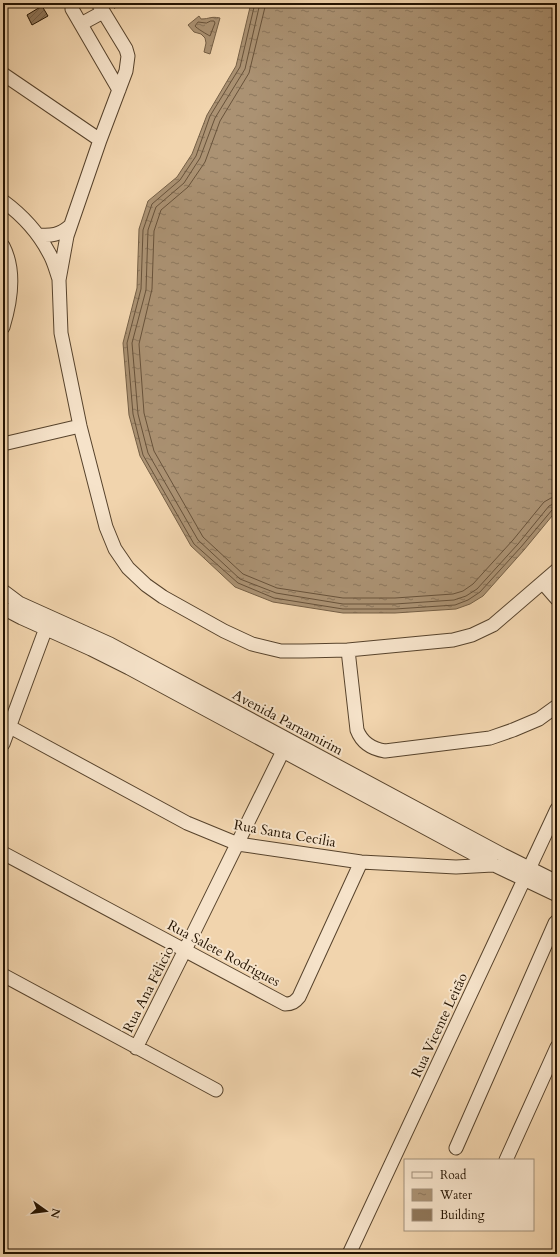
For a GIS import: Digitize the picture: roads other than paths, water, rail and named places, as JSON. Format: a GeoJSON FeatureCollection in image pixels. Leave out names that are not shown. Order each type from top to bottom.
{"type":"FeatureCollection","features":[{"type":"Feature","properties":{"kind":"street"},"geometry":{"type":"LineString","coordinates":[[70,5],[119,90]]}},
{"type":"Feature","properties":{"kind":"street"},"geometry":{"type":"LineString","coordinates":[[81,24],[100,8],[126,49],[128,56],[126,71],[100,140],[67,236],[59,280],[61,333],[80,426],[106,527],[115,549],[128,568],[146,585],[163,597],[224,631],[252,644],[281,651],[348,650],[453,640],[472,635],[493,625],[557,570]]}},
{"type":"Feature","properties":{"kind":"street"},"geometry":{"type":"LineString","coordinates":[[109,72],[117,75],[126,71]]}},
{"type":"Feature","properties":{"kind":"street"},"geometry":{"type":"LineString","coordinates":[[3,74],[100,140]]}},
{"type":"Feature","properties":{"kind":"street"},"geometry":{"type":"LineString","coordinates":[[3,201],[25,220],[38,235],[50,253],[59,280]]}},
{"type":"Feature","properties":{"kind":"street"},"geometry":{"type":"LineString","coordinates":[[38,235],[56,235],[63,232],[70,226]]}},
{"type":"Feature","properties":{"kind":"street"},"geometry":{"type":"LineString","coordinates":[[3,246],[10,264],[11,282],[10,297],[3,327]]}},
{"type":"Feature","properties":{"kind":"street"},"geometry":{"type":"LineString","coordinates":[[3,444],[80,426]]}},
{"type":"Feature","properties":{"kind":"street"},"geometry":{"type":"LineString","coordinates":[[543,583],[557,599]]}},
{"type":"Feature","properties":{"kind":"street","name":"Avenida Parnamirim"},"geometry":{"type":"LineString","coordinates":[[3,591],[19,604],[110,644],[517,863],[527,874],[557,895]]}},
{"type":"Feature","properties":{"kind":"street","name":"Avenida Parnamirim"},"geometry":{"type":"LineString","coordinates":[[3,608],[129,668],[494,865],[557,882]]}},
{"type":"Feature","properties":{"kind":"street"},"geometry":{"type":"LineString","coordinates":[[3,744],[6,724],[46,628]]}},
{"type":"Feature","properties":{"kind":"street"},"geometry":{"type":"LineString","coordinates":[[348,650],[359,736],[366,744],[375,749],[385,751],[490,738],[539,719],[557,706]]}},
{"type":"Feature","properties":{"kind":"street","name":"Rua Santa Cecilia"},"geometry":{"type":"LineString","coordinates":[[6,724],[187,823],[238,844],[361,862],[456,867],[517,863]]}},
{"type":"Feature","properties":{"kind":"street","name":"Rua Ana Félicio"},"geometry":{"type":"LineString","coordinates":[[136,1048],[283,751]]}},
{"type":"Feature","properties":{"kind":"street","name":"Rua Vicente Leitão"},"geometry":{"type":"LineString","coordinates":[[349,1254],[557,809]]}},
{"type":"Feature","properties":{"kind":"street","name":"Rua Salete Rodrigues"},"geometry":{"type":"LineString","coordinates":[[3,853],[285,1004],[296,1002],[299,997],[361,862]]}},
{"type":"Feature","properties":{"kind":"street"},"geometry":{"type":"LineString","coordinates":[[456,1148],[557,921]]}},
{"type":"Feature","properties":{"kind":"street"},"geometry":{"type":"LineString","coordinates":[[3,975],[216,1090]]}},
{"type":"Feature","properties":{"kind":"street"},"geometry":{"type":"LineString","coordinates":[[506,1159],[557,1047]]}},
{"type":"Feature","properties":{"kind":"water"},"geometry":{"type":"Polygon","coordinates":[[[251,3],[557,3],[557,510],[483,596],[470,604],[456,609],[395,613],[343,613],[273,602],[235,587],[191,546],[140,456],[129,415],[123,343],[137,288],[139,229],[148,201],[177,177],[192,154],[207,115],[236,66],[251,3]]]}},
{"type":"Feature","properties":{"kind":"water"},"geometry":{"type":"Polygon","coordinates":[[[199,16],[201,19],[214,17],[220,18],[210,54],[204,52],[206,43],[205,38],[201,34],[194,32],[188,25],[199,16]]]}}]}
